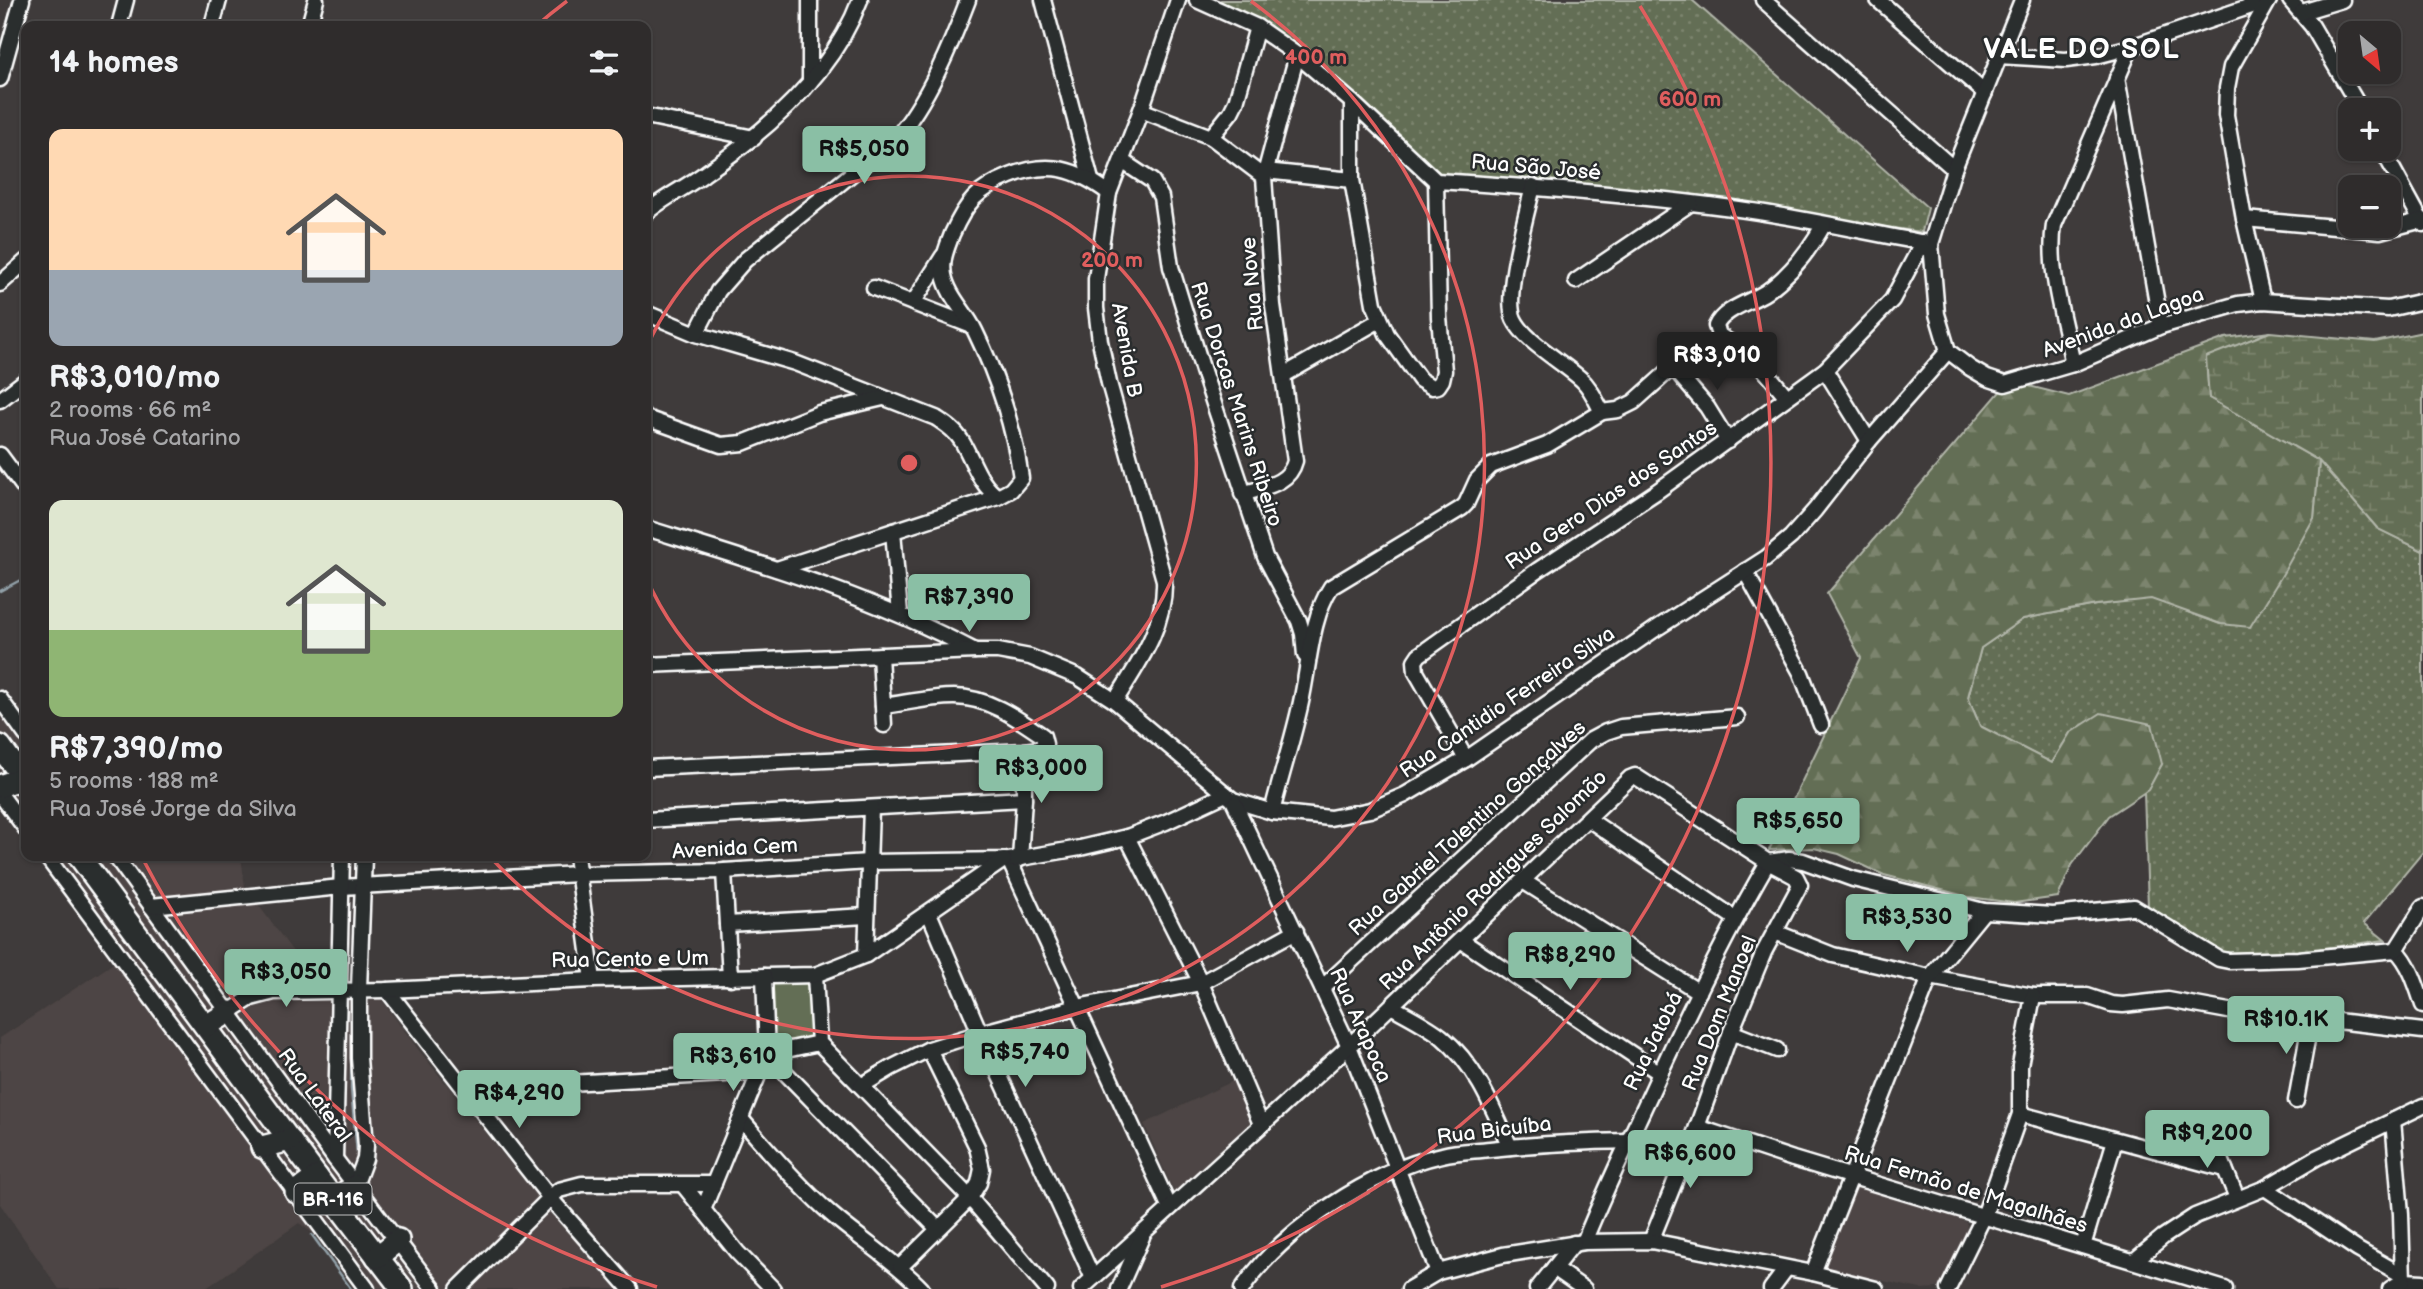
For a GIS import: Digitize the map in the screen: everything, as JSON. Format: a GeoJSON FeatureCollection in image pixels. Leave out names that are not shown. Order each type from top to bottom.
{"type":"FeatureCollection","features":[{"type":"Feature","properties":{"kind":"highway"},"geometry":{"type":"LineString","coordinates":[[0,746],[21,776]]}},
{"type":"Feature","properties":{"kind":"highway"},"geometry":{"type":"LineString","coordinates":[[0,786],[21,781]]}},
{"type":"Feature","properties":{"kind":"highway","name":"BR-116"},"geometry":{"type":"LineString","coordinates":[[91,861],[206,1026],[402,1289]]}},
{"type":"Feature","properties":{"kind":"highway"},"geometry":{"type":"LineString","coordinates":[[206,1026],[229,1012]]}},
{"type":"Feature","properties":{"kind":"highway"},"geometry":{"type":"LineString","coordinates":[[262,1147],[290,1140]]}},
{"type":"Feature","properties":{"kind":"highway"},"geometry":{"type":"LineString","coordinates":[[296,1192],[317,1177]]}},
{"type":"Feature","properties":{"kind":"highway"},"geometry":{"type":"LineString","coordinates":[[334,1200],[355,1186]]}},
{"type":"Feature","properties":{"kind":"highway"},"geometry":{"type":"LineString","coordinates":[[377,1257],[398,1240]]}},
{"type":"Feature","properties":{"kind":"street"},"geometry":{"type":"LineString","coordinates":[[0,79],[22,0]]}},
{"type":"Feature","properties":{"kind":"street"},"geometry":{"type":"LineString","coordinates":[[120,21],[126,0]]}},
{"type":"Feature","properties":{"kind":"street"},"geometry":{"type":"LineString","coordinates":[[213,21],[219,0]]}},
{"type":"Feature","properties":{"kind":"street"},"geometry":{"type":"LineString","coordinates":[[310,21],[316,0]]}},
{"type":"Feature","properties":{"kind":"street"},"geometry":{"type":"LineString","coordinates":[[810,0],[810,82]]}},
{"type":"Feature","properties":{"kind":"street"},"geometry":{"type":"LineString","coordinates":[[651,210],[754,138],[810,82],[834,50],[860,0]]}},
{"type":"Feature","properties":{"kind":"street"},"geometry":{"type":"LineString","coordinates":[[696,334],[718,291],[745,260],[903,130],[952,38],[968,0]]}},
{"type":"Feature","properties":{"kind":"street"},"geometry":{"type":"LineString","coordinates":[[1043,0],[1091,180]]}},
{"type":"Feature","properties":{"kind":"street","name":"Avenida B"},"geometry":{"type":"LineString","coordinates":[[1115,701],[1148,647],[1162,611],[1165,595],[1164,580],[1109,383],[1100,341],[1096,279],[1109,193],[1141,110],[1178,0]]}},
{"type":"Feature","properties":{"kind":"street"},"geometry":{"type":"LineString","coordinates":[[1196,0],[1257,27],[1297,55],[1352,102],[1436,181],[1444,371],[1437,386],[1426,386],[1420,380],[1387,334],[1374,304],[1352,180],[1352,102]]}},
{"type":"Feature","properties":{"kind":"street"},"geometry":{"type":"LineString","coordinates":[[1763,0],[1954,169]]}},
{"type":"Feature","properties":{"kind":"street"},"geometry":{"type":"LineString","coordinates":[[1878,0],[1985,93]]}},
{"type":"Feature","properties":{"kind":"street"},"geometry":{"type":"LineString","coordinates":[[1948,351],[1937,314],[1927,243],[2022,0]]}},
{"type":"Feature","properties":{"kind":"street"},"geometry":{"type":"LineString","coordinates":[[1998,56],[2080,60],[2131,47],[2269,0]]}},
{"type":"Feature","properties":{"kind":"street"},"geometry":{"type":"LineString","coordinates":[[2263,301],[2244,219],[2226,115],[2231,67],[2269,0]]}},
{"type":"Feature","properties":{"kind":"street"},"geometry":{"type":"LineString","coordinates":[[2290,0],[2302,12],[2354,98]]}},
{"type":"Feature","properties":{"kind":"street"},"geometry":{"type":"LineString","coordinates":[[2302,12],[2342,0]]}},
{"type":"Feature","properties":{"kind":"street"},"geometry":{"type":"LineString","coordinates":[[1211,136],[1236,102],[1257,27]]}},
{"type":"Feature","properties":{"kind":"street"},"geometry":{"type":"LineString","coordinates":[[2073,364],[2053,260],[2054,225],[2131,47]]}},
{"type":"Feature","properties":{"kind":"street","name":"Rua Nove"},"geometry":{"type":"LineString","coordinates":[[1242,494],[1281,482],[1293,470],[1295,461],[1273,305],[1264,174],[1297,55]]}},
{"type":"Feature","properties":{"kind":"street"},"geometry":{"type":"LineString","coordinates":[[2117,78],[2161,326]]}},
{"type":"Feature","properties":{"kind":"street"},"geometry":{"type":"LineString","coordinates":[[1141,110],[1211,136],[1264,174],[1352,180]]}},
{"type":"Feature","properties":{"kind":"street"},"geometry":{"type":"LineString","coordinates":[[651,117],[754,138]]}},
{"type":"Feature","properties":{"kind":"street","name":"Rua Dorcas Marins Ribeiro"},"geometry":{"type":"LineString","coordinates":[[1122,161],[1152,181],[1161,197],[1171,267],[1242,494],[1265,556],[1299,621],[1307,670]]}},
{"type":"Feature","properties":{"kind":"street"},"geometry":{"type":"LineString","coordinates":[[2244,219],[2380,230],[2422,221],[2389,161]]}},
{"type":"Feature","properties":{"kind":"street"},"geometry":{"type":"LineString","coordinates":[[913,303],[944,254],[961,213],[971,200],[999,180],[1018,173],[1057,168],[1077,172],[1109,193]]}},
{"type":"Feature","properties":{"kind":"street","name":"Rua São José"},"geometry":{"type":"LineString","coordinates":[[1436,181],[1533,186],[1691,203],[1927,243]]}},
{"type":"Feature","properties":{"kind":"street"},"geometry":{"type":"LineString","coordinates":[[1533,186],[1512,282],[1511,308],[1514,319],[1555,359],[1582,380],[1602,412]]}},
{"type":"Feature","properties":{"kind":"street"},"geometry":{"type":"LineString","coordinates":[[1576,281],[1691,203]]}},
{"type":"Feature","properties":{"kind":"street"},"geometry":{"type":"LineString","coordinates":[[1787,397],[1756,360],[1719,335],[1716,326],[1724,316],[1765,292],[1793,269],[1824,224]]}},
{"type":"Feature","properties":{"kind":"street","name":"Rua Gero Dias dos Santos"},"geometry":{"type":"LineString","coordinates":[[1466,759],[1416,672],[1415,660],[1419,655],[1538,570],[1656,492],[1825,370],[1892,300],[1927,243]]}},
{"type":"Feature","properties":{"kind":"street"},"geometry":{"type":"LineString","coordinates":[[777,569],[998,498],[1011,491],[1021,478],[1017,448],[985,351],[943,275],[944,254]]}},
{"type":"Feature","properties":{"kind":"street"},"geometry":{"type":"LineString","coordinates":[[0,284],[21,265]]}},
{"type":"Feature","properties":{"kind":"street"},"geometry":{"type":"LineString","coordinates":[[874,288],[972,326]]}},
{"type":"Feature","properties":{"kind":"street","name":"Avenida da Lagoa"},"geometry":{"type":"LineString","coordinates":[[1948,351],[1987,378],[2006,384],[2073,364],[2161,326],[2210,311],[2263,301],[2388,309],[2423,301]]}},
{"type":"Feature","properties":{"kind":"street"},"geometry":{"type":"LineString","coordinates":[[651,315],[696,334],[795,363],[936,418],[960,439],[987,488],[998,498]]}},
{"type":"Feature","properties":{"kind":"street"},"geometry":{"type":"LineString","coordinates":[[1284,375],[1380,320]]}},
{"type":"Feature","properties":{"kind":"street","name":"Rua Cantidio Ferreira Silva"},"geometry":{"type":"LineString","coordinates":[[651,665],[976,651],[998,651],[1030,657],[1078,677],[1115,701],[1229,797],[1272,811],[1330,818],[1370,810],[1405,795],[1466,759],[1654,630],[1766,558],[1791,537],[1869,441],[1948,351]]}},
{"type":"Feature","properties":{"kind":"street"},"geometry":{"type":"LineString","coordinates":[[1272,811],[1301,703],[1324,597],[1331,587],[1462,508],[1477,480],[1491,466],[1547,445],[1602,412],[1618,410],[1634,402],[1673,367],[1707,407],[1728,441]]}},
{"type":"Feature","properties":{"kind":"street"},"geometry":{"type":"LineString","coordinates":[[1825,370],[1869,441]]}},
{"type":"Feature","properties":{"kind":"street"},"geometry":{"type":"LineString","coordinates":[[0,400],[21,384]]}},
{"type":"Feature","properties":{"kind":"street"},"geometry":{"type":"LineString","coordinates":[[651,420],[721,444],[733,445],[818,413],[883,398]]}},
{"type":"Feature","properties":{"kind":"street"},"geometry":{"type":"LineString","coordinates":[[0,455],[21,483]]}},
{"type":"Feature","properties":{"kind":"street"},"geometry":{"type":"LineString","coordinates":[[651,530],[866,599],[976,651]]}},
{"type":"Feature","properties":{"kind":"street"},"geometry":{"type":"LineString","coordinates":[[893,531],[900,614]]}},
{"type":"Feature","properties":{"kind":"street"},"geometry":{"type":"LineString","coordinates":[[1745,571],[1801,673],[1821,725]]}},
{"type":"Feature","properties":{"kind":"street"},"geometry":{"type":"LineString","coordinates":[[651,655],[668,664]]}},
{"type":"Feature","properties":{"kind":"street"},"geometry":{"type":"LineString","coordinates":[[880,655],[884,725]]}},
{"type":"Feature","properties":{"kind":"street"},"geometry":{"type":"LineString","coordinates":[[651,768],[1024,751],[1039,750],[1045,744],[1043,736],[1025,723],[979,700],[954,697],[883,706]]}},
{"type":"Feature","properties":{"kind":"street"},"geometry":{"type":"LineString","coordinates":[[0,699],[21,728]]}},
{"type":"Feature","properties":{"kind":"street","name":"Rua Gabriel Tolentino Gonçalves"},"geometry":{"type":"LineString","coordinates":[[1322,988],[1591,740],[1621,727],[1737,717]]}},
{"type":"Feature","properties":{"kind":"street"},"geometry":{"type":"LineString","coordinates":[[1024,751],[1024,799],[1011,860],[1170,1208]]}},
{"type":"Feature","properties":{"kind":"street","name":"Rua Antônio Rodrigues Salomão"},"geometry":{"type":"LineString","coordinates":[[1081,1289],[1462,941],[1630,778],[1637,776],[1800,881]]}},
{"type":"Feature","properties":{"kind":"street"},"geometry":{"type":"LineString","coordinates":[[0,794],[21,822]]}},
{"type":"Feature","properties":{"kind":"street","name":"Avenida Cem"},"geometry":{"type":"LineString","coordinates":[[151,906],[341,887],[578,874],[724,872],[869,862],[1011,860],[1127,836],[1229,797]]}},
{"type":"Feature","properties":{"kind":"street","name":"Rua Arapoca"},"geometry":{"type":"LineString","coordinates":[[1229,797],[1296,931],[1349,1046],[1438,1272]]}},
{"type":"Feature","properties":{"kind":"street"},"geometry":{"type":"LineString","coordinates":[[651,820],[1024,799]]}},
{"type":"Feature","properties":{"kind":"street"},"geometry":{"type":"LineString","coordinates":[[866,955],[871,808]]}},
{"type":"Feature","properties":{"kind":"street"},"geometry":{"type":"LineString","coordinates":[[1588,819],[1736,919]]}},
{"type":"Feature","properties":{"kind":"street"},"geometry":{"type":"LineString","coordinates":[[1127,836],[1201,983],[1261,1124]]}},
{"type":"Feature","properties":{"kind":"street"},"geometry":{"type":"LineString","coordinates":[[1768,862],[1789,859],[1803,861],[1853,879],[1984,911],[2053,915],[2134,907],[2219,959],[2229,961],[2298,959],[2396,950]]}},
{"type":"Feature","properties":{"kind":"street","name":"Rua Cento e Um"},"geometry":{"type":"LineString","coordinates":[[229,1012],[251,998],[274,992],[387,990],[593,979],[815,975],[866,955],[1011,860]]}},
{"type":"Feature","properties":{"kind":"street"},"geometry":{"type":"LineString","coordinates":[[50,861],[366,1289]]}},
{"type":"Feature","properties":{"kind":"street","name":"Rua Lateral"},"geometry":{"type":"LineString","coordinates":[[119,861],[335,1159],[434,1289]]}},
{"type":"Feature","properties":{"kind":"street"},"geometry":{"type":"LineString","coordinates":[[335,1159],[342,861]]}},
{"type":"Feature","properties":{"kind":"street"},"geometry":{"type":"LineString","coordinates":[[355,1186],[365,1159],[366,1146],[359,1058],[364,861]]}},
{"type":"Feature","properties":{"kind":"street"},"geometry":{"type":"LineString","coordinates":[[577,861],[593,979]]}},
{"type":"Feature","properties":{"kind":"street","name":"Rua Jatobá"},"geometry":{"type":"LineString","coordinates":[[1537,1289],[1579,1242],[1699,992],[1768,862]]}},
{"type":"Feature","properties":{"kind":"street"},"geometry":{"type":"LineString","coordinates":[[724,872],[730,978]]}},
{"type":"Feature","properties":{"kind":"street"},"geometry":{"type":"LineString","coordinates":[[1523,881],[1699,992]]}},
{"type":"Feature","properties":{"kind":"street","name":"Rua Dom Manoel"},"geometry":{"type":"LineString","coordinates":[[1651,1241],[1697,1127],[1731,1032],[1775,932],[1800,889],[1800,881]]}},
{"type":"Feature","properties":{"kind":"street"},"geometry":{"type":"LineString","coordinates":[[2396,950],[2423,907]]}},
{"type":"Feature","properties":{"kind":"street"},"geometry":{"type":"LineString","coordinates":[[1813,1273],[1930,977],[1984,911]]}},
{"type":"Feature","properties":{"kind":"street"},"geometry":{"type":"LineString","coordinates":[[929,914],[980,1033],[1093,1278]]}},
{"type":"Feature","properties":{"kind":"street"},"geometry":{"type":"LineString","coordinates":[[727,924],[866,916]]}},
{"type":"Feature","properties":{"kind":"street"},"geometry":{"type":"LineString","coordinates":[[861,1086],[929,1049],[980,1033],[1077,1007],[1201,983],[1296,931]]}},
{"type":"Feature","properties":{"kind":"street"},"geometry":{"type":"LineString","coordinates":[[1775,932],[1833,955],[2033,996],[2087,996],[2123,1005],[2168,1000],[2234,1012],[2423,1031]]}},
{"type":"Feature","properties":{"kind":"street"},"geometry":{"type":"LineString","coordinates":[[1462,941],[1660,1073]]}},
{"type":"Feature","properties":{"kind":"street"},"geometry":{"type":"LineString","coordinates":[[2396,950],[2415,983],[2423,1004]]}},
{"type":"Feature","properties":{"kind":"street"},"geometry":{"type":"LineString","coordinates":[[815,975],[819,1043],[970,1198],[1046,1289]]}},
{"type":"Feature","properties":{"kind":"street"},"geometry":{"type":"LineString","coordinates":[[703,1210],[767,1054],[764,976]]}},
{"type":"Feature","properties":{"kind":"street"},"geometry":{"type":"LineString","coordinates":[[387,990],[550,1198],[630,1289]]}},
{"type":"Feature","properties":{"kind":"street"},"geometry":{"type":"LineString","coordinates":[[1948,1289],[1983,1216],[2020,1114],[2020,1065],[2033,996]]}},
{"type":"Feature","properties":{"kind":"street"},"geometry":{"type":"LineString","coordinates":[[1391,1006],[1440,1035],[1465,1061],[1493,1108],[1510,1147]]}},
{"type":"Feature","properties":{"kind":"street"},"geometry":{"type":"LineString","coordinates":[[2296,1101],[2311,1018]]}},
{"type":"Feature","properties":{"kind":"street"},"geometry":{"type":"LineString","coordinates":[[1731,1032],[1777,1050]]}},
{"type":"Feature","properties":{"kind":"street"},"geometry":{"type":"LineString","coordinates":[[767,1054],[819,1043]]}},
{"type":"Feature","properties":{"kind":"street"},"geometry":{"type":"LineString","coordinates":[[900,1267],[970,1198],[979,1183],[982,1170],[977,1147],[929,1049]]}},
{"type":"Feature","properties":{"kind":"street"},"geometry":{"type":"LineString","coordinates":[[767,1054],[937,1228]]}},
{"type":"Feature","properties":{"kind":"street"},"geometry":{"type":"LineString","coordinates":[[466,1089],[760,1072]]}},
{"type":"Feature","properties":{"kind":"street"},"geometry":{"type":"LineString","coordinates":[[2134,1261],[2194,1216],[2265,1188],[2316,1158],[2423,1107]]}},
{"type":"Feature","properties":{"kind":"street"},"geometry":{"type":"LineString","coordinates":[[2020,1114],[2225,1169]]}},
{"type":"Feature","properties":{"kind":"street"},"geometry":{"type":"LineString","coordinates":[[742,1120],[810,1195],[900,1267],[922,1289]]}},
{"type":"Feature","properties":{"kind":"street"},"geometry":{"type":"LineString","coordinates":[[2393,1120],[2401,1214],[2398,1282]]}},
{"type":"Feature","properties":{"kind":"street","name":"Rua Fernão de Magalhães"},"geometry":{"type":"LineString","coordinates":[[1697,1127],[2134,1261],[2192,1284],[2225,1289]]}},
{"type":"Feature","properties":{"kind":"street"},"geometry":{"type":"LineString","coordinates":[[2208,1128],[2237,1198]]}},
{"type":"Feature","properties":{"kind":"street"},"geometry":{"type":"LineString","coordinates":[[2083,1246],[2115,1140]]}},
{"type":"Feature","properties":{"kind":"street","name":"Rua Bicuíba"},"geometry":{"type":"LineString","coordinates":[[1242,1289],[1262,1261],[1292,1236],[1352,1194],[1399,1169],[1445,1154],[1551,1143],[1628,1141]]}},
{"type":"Feature","properties":{"kind":"street"},"geometry":{"type":"LineString","coordinates":[[458,1289],[559,1190],[576,1184],[714,1184]]}},
{"type":"Feature","properties":{"kind":"street"},"geometry":{"type":"LineString","coordinates":[[684,1186],[737,1252],[773,1289]]}},
{"type":"Feature","properties":{"kind":"street"},"geometry":{"type":"LineString","coordinates":[[2265,1188],[2358,1250],[2398,1282],[2423,1282]]}},
{"type":"Feature","properties":{"kind":"street"},"geometry":{"type":"LineString","coordinates":[[1119,1289],[1146,1230]]}},
{"type":"Feature","properties":{"kind":"street"},"geometry":{"type":"LineString","coordinates":[[1409,1289],[1438,1272],[1503,1255],[1579,1242],[1651,1241],[1813,1273],[1876,1289]]}},
{"type":"Feature","properties":{"kind":"street"},"geometry":{"type":"LineString","coordinates":[[1554,1268],[1584,1289]]}},
{"type":"Feature","properties":{"kind":"street"},"geometry":{"type":"LineString","coordinates":[[1771,1289],[1786,1269]]}},
{"type":"Feature","properties":{"kind":"shaded area"},"geometry":{"type":"Polygon","coordinates":[[[21,707],[21,830],[0,801],[0,720],[21,707]]]}},
{"type":"Feature","properties":{"kind":"shaded area"},"geometry":{"type":"Polygon","coordinates":[[[44,861],[242,861],[245,887],[297,957],[297,999],[381,999],[553,1216],[617,1289],[355,1289],[315,1235],[299,1223],[205,1289],[59,1289],[0,1204],[0,1038],[117,961],[44,861]]]}},
{"type":"Feature","properties":{"kind":"shaded area"},"geometry":{"type":"Polygon","coordinates":[[[1235,1080],[1252,1121],[1174,1192],[1144,1124],[1235,1080]]]}},
{"type":"Feature","properties":{"kind":"shaded area"},"geometry":{"type":"Polygon","coordinates":[[[1852,1183],[1967,1224],[1966,1234],[1943,1282],[1937,1288],[1920,1289],[1824,1268],[1852,1183]]]}},
{"type":"Feature","properties":{"kind":"green space"},"geometry":{"type":"Polygon","coordinates":[[[1692,0],[1928,208],[1922,232],[1584,186],[1444,183],[1260,21],[1220,2],[1692,0]]]}},
{"type":"Feature","properties":{"kind":"green space"},"geometry":{"type":"Polygon","coordinates":[[[2270,332],[2206,358],[2209,398],[2319,461],[2314,518],[2250,627],[2221,624],[2151,599],[2096,605],[2023,619],[1981,648],[1968,697],[1980,726],[2052,763],[2070,733],[2101,713],[2152,724],[2162,764],[2148,790],[2109,816],[2072,865],[2058,897],[2014,903],[1969,897],[1884,875],[1839,854],[1814,848],[1769,850],[1861,658],[1827,594],[2009,381],[2069,396],[2225,338],[2270,332]]]}},
{"type":"Feature","properties":{"kind":"green space"},"geometry":{"type":"Polygon","coordinates":[[[2270,332],[2375,342],[2423,332],[2423,551],[2378,529],[2319,461],[2209,398],[2206,357],[2270,332]]]}},
{"type":"Feature","properties":{"kind":"green space"},"geometry":{"type":"Polygon","coordinates":[[[2319,461],[2377,528],[2423,551],[2423,852],[2364,923],[2385,940],[2296,952],[2220,953],[2148,906],[2144,793],[2162,764],[2070,733],[2052,763],[1980,726],[1968,697],[1981,648],[2023,619],[2151,598],[2220,624],[2314,518],[2319,461]]]}},
{"type":"Feature","properties":{"kind":"green space"},"geometry":{"type":"Polygon","coordinates":[[[810,979],[812,1039],[774,1041],[772,980],[810,979]]]}},
{"type":"Feature","properties":{"kind":"waterway"},"geometry":{"type":"LineString","coordinates":[[0,591],[21,580]]}},
{"type":"Feature","properties":{"kind":"waterway"},"geometry":{"type":"LineString","coordinates":[[355,880],[356,861]]}},
{"type":"Feature","properties":{"kind":"waterway"},"geometry":{"type":"LineString","coordinates":[[352,985],[355,891]]}},
{"type":"Feature","properties":{"kind":"waterway"},"geometry":{"type":"LineString","coordinates":[[352,999],[351,1089],[357,1153]]}},
{"type":"Feature","properties":{"kind":"waterway"},"geometry":{"type":"LineString","coordinates":[[312,1235],[351,1289]]}},
{"type":"Feature","properties":{"kind":"district","name":"VALE DO SOL"},"geometry":{"type":"Point","coordinates":[2082,48]}}]}
